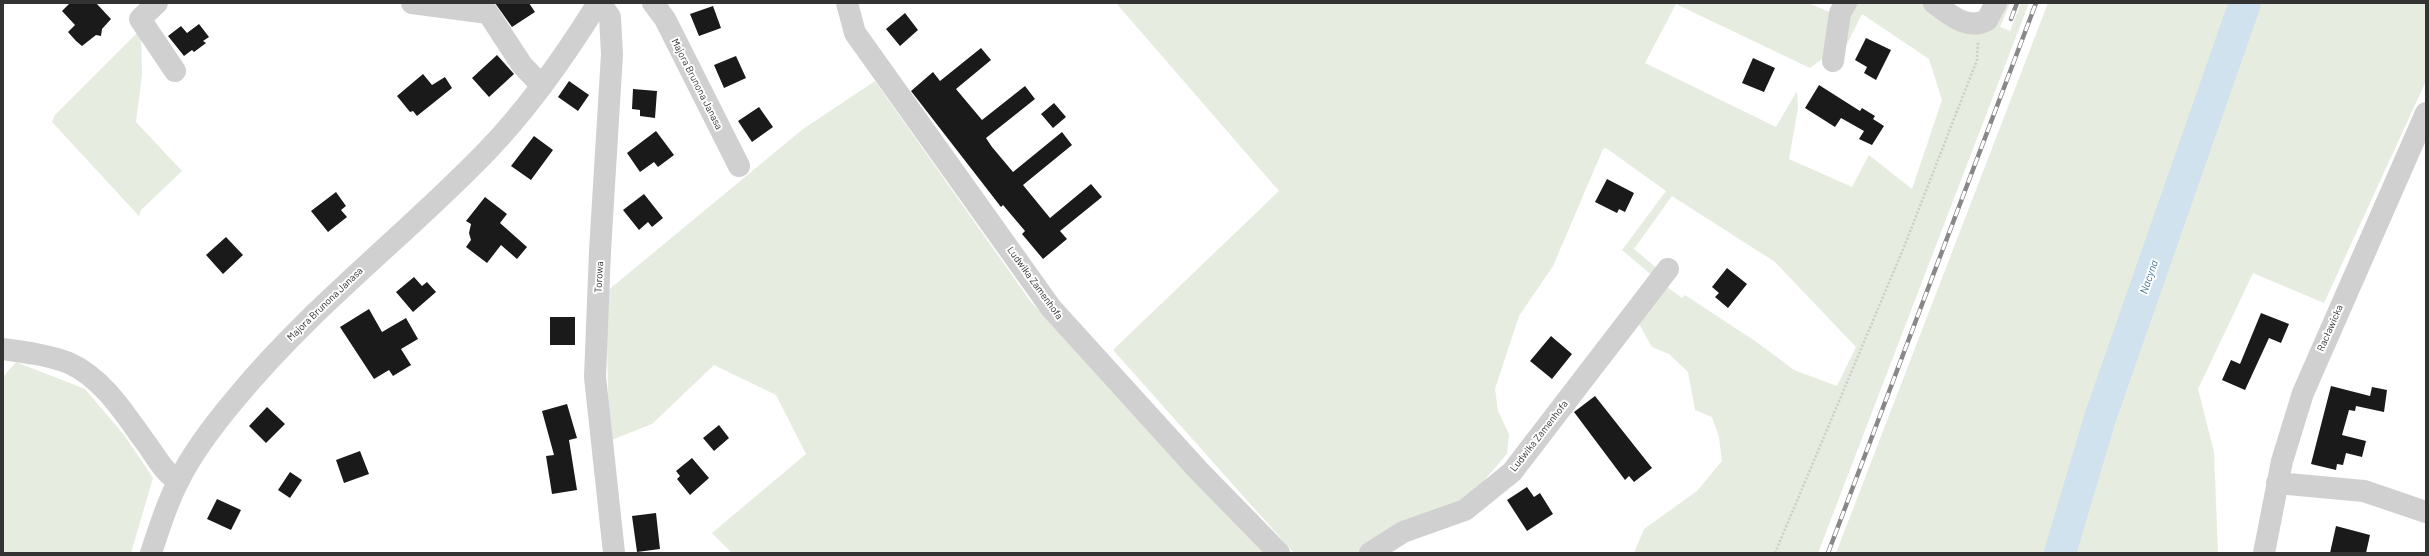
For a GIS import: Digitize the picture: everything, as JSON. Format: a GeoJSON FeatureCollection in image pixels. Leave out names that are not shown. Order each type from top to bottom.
{"type":"FeatureCollection","features":[{"type":"Feature","properties":{"kind":"street"},"geometry":{"type":"LineString","coordinates":[[157,3],[140,19],[175,71]]}},
{"type":"Feature","properties":{"kind":"street"},"geometry":{"type":"LineString","coordinates":[[412,3],[488,13],[522,65],[542,86]]}},
{"type":"Feature","properties":{"kind":"street","name":"Majora Brunona Janasa"},"geometry":{"type":"LineString","coordinates":[[151,553],[164,514],[178,481],[208,434],[267,361],[485,154],[542,86],[599,3]]}},
{"type":"Feature","properties":{"kind":"street","name":"Torowa"},"geometry":{"type":"LineString","coordinates":[[599,3],[610,17],[612,54],[600,258],[595,377],[614,553]]}},
{"type":"Feature","properties":{"kind":"street","name":"Majora Brunona Janasa"},"geometry":{"type":"LineString","coordinates":[[653,3],[665,19],[739,166]]}},
{"type":"Feature","properties":{"kind":"street","name":"Ludwika Zamenhofa"},"geometry":{"type":"LineString","coordinates":[[847,3],[854,33],[1051,308],[1199,471],[1279,553]]}},
{"type":"Feature","properties":{"kind":"street"},"geometry":{"type":"LineString","coordinates":[[1833,61],[1840,13],[1846,3]]}},
{"type":"Feature","properties":{"kind":"street"},"geometry":{"type":"LineString","coordinates":[[1934,3],[1963,22],[1975,24],[1987,20],[1996,3]]}},
{"type":"Feature","properties":{"kind":"street","name":"Racławicka"},"geometry":{"type":"LineString","coordinates":[[2264,553],[2277,483],[2289,432],[2310,374],[2426,113]]}},
{"type":"Feature","properties":{"kind":"street","name":"Ludwika Zamenhofa"},"geometry":{"type":"LineString","coordinates":[[1370,553],[1403,532],[1465,510],[1512,472],[1668,269]]}},
{"type":"Feature","properties":{"kind":"street"},"geometry":{"type":"LineString","coordinates":[[3,349],[38,354],[70,364],[95,380],[114,399],[159,464],[169,475],[178,481]]}},
{"type":"Feature","properties":{"kind":"street"},"geometry":{"type":"LineString","coordinates":[[2277,483],[2364,491],[2426,512]]}},
{"type":"Feature","properties":{"kind":"path"},"geometry":{"type":"LineString","coordinates":[[1775,553],[1904,247],[1977,60],[1979,39],[1975,24]]}},
{"type":"Feature","properties":{"kind":"shaded area"},"geometry":{"type":"Polygon","coordinates":[[[1116,3],[1808,3],[1832,13],[1826,56],[1810,68],[1676,4],[1645,63],[1776,127],[1797,91],[1798,108],[1789,159],[1852,187],[1869,155],[1912,189],[1942,100],[1929,59],[1862,14],[1844,50],[1843,20],[1854,3],[1924,3],[1966,30],[1999,3],[2010,3],[2000,27],[2010,31],[2021,3],[2029,3],[1818,553],[1634,553],[1644,529],[1697,491],[1722,461],[1719,437],[1712,417],[1695,410],[1688,372],[1669,354],[1652,347],[1639,324],[1667,287],[1682,298],[1685,295],[1758,343],[1794,370],[1837,386],[1856,347],[1775,262],[1672,196],[1634,249],[1659,270],[1654,277],[1622,250],[1666,191],[1606,148],[1603,149],[1553,266],[1519,316],[1495,389],[1498,411],[1509,434],[1507,454],[1461,507],[1363,553],[1294,553],[1113,350],[1279,191],[1116,3]]]}},
{"type":"Feature","properties":{"kind":"shaded area"},"geometry":{"type":"Polygon","coordinates":[[[2048,3],[2240,3],[2098,410],[2054,553],[1836,553],[2048,3]]]}},
{"type":"Feature","properties":{"kind":"shaded area"},"geometry":{"type":"Polygon","coordinates":[[[2250,3],[2426,3],[2426,81],[2324,303],[2253,273],[2198,389],[2214,452],[2218,553],[2068,553],[2114,397],[2250,3]]]}},
{"type":"Feature","properties":{"kind":"shaded area"},"geometry":{"type":"Polygon","coordinates":[[[141,29],[142,75],[136,122],[182,171],[141,210],[139,216],[52,122],[54,116],[141,29]]]}},
{"type":"Feature","properties":{"kind":"shaded area"},"geometry":{"type":"Polygon","coordinates":[[[875,81],[1031,302],[1267,553],[732,553],[712,533],[806,454],[776,395],[714,365],[652,424],[609,441],[606,292],[803,129],[875,81]]]}},
{"type":"Feature","properties":{"kind":"shaded area"},"geometry":{"type":"Polygon","coordinates":[[[16,362],[85,389],[125,436],[153,478],[131,553],[3,553],[3,377],[16,362]]]}},
{"type":"Feature","properties":{"kind":"building"},"geometry":{"type":"Polygon","coordinates":[[[70,3],[96,3],[111,19],[102,29],[101,36],[96,35],[82,46],[76,41],[68,32],[75,25],[62,11],[70,3]]]}},
{"type":"Feature","properties":{"kind":"building"},"geometry":{"type":"Polygon","coordinates":[[[495,3],[529,3],[535,12],[512,27],[495,3]]]}},
{"type":"Feature","properties":{"kind":"building"},"geometry":{"type":"Polygon","coordinates":[[[713,6],[721,28],[699,36],[690,14],[713,6]]]}},
{"type":"Feature","properties":{"kind":"building"},"geometry":{"type":"Polygon","coordinates":[[[905,13],[918,30],[900,46],[886,29],[905,13]]]}},
{"type":"Feature","properties":{"kind":"building"},"geometry":{"type":"Polygon","coordinates":[[[199,24],[209,37],[203,41],[206,43],[194,52],[192,50],[184,56],[168,36],[181,26],[187,33],[199,24]]]}},
{"type":"Feature","properties":{"kind":"building"},"geometry":{"type":"Polygon","coordinates":[[[1866,38],[1891,50],[1876,80],[1864,73],[1867,67],[1855,60],[1866,38]]]}},
{"type":"Feature","properties":{"kind":"building"},"geometry":{"type":"Polygon","coordinates":[[[981,48],[991,60],[956,89],[982,120],[1025,86],[1035,99],[986,138],[992,147],[1013,172],[1062,132],[1072,145],[1023,185],[1050,218],[1091,184],[1102,197],[1060,231],[1067,239],[1043,259],[1022,234],[1025,231],[1003,205],[1001,207],[911,91],[933,72],[940,81],[981,48]]]}},
{"type":"Feature","properties":{"kind":"building"},"geometry":{"type":"Polygon","coordinates":[[[497,55],[514,74],[489,97],[472,78],[497,55]]]}},
{"type":"Feature","properties":{"kind":"building"},"geometry":{"type":"Polygon","coordinates":[[[736,56],[746,78],[724,88],[714,65],[736,56]]]}},
{"type":"Feature","properties":{"kind":"building"},"geometry":{"type":"Polygon","coordinates":[[[1753,58],[1775,68],[1764,92],[1742,83],[1753,58]]]}},
{"type":"Feature","properties":{"kind":"building"},"geometry":{"type":"Polygon","coordinates":[[[423,74],[432,85],[445,77],[452,88],[417,116],[413,111],[410,112],[397,96],[423,74]]]}},
{"type":"Feature","properties":{"kind":"building"},"geometry":{"type":"Polygon","coordinates":[[[569,81],[589,95],[578,111],[558,97],[569,81]]]}},
{"type":"Feature","properties":{"kind":"building"},"geometry":{"type":"Polygon","coordinates":[[[1819,85],[1860,111],[1862,108],[1875,116],[1873,119],[1884,126],[1872,145],[1859,139],[1864,131],[1841,118],[1835,127],[1805,108],[1819,85]]]}},
{"type":"Feature","properties":{"kind":"building"},"geometry":{"type":"Polygon","coordinates":[[[633,89],[657,91],[655,118],[640,116],[640,110],[632,109],[633,89]]]}},
{"type":"Feature","properties":{"kind":"building"},"geometry":{"type":"Polygon","coordinates":[[[1054,103],[1066,117],[1053,128],[1041,114],[1054,103]]]}},
{"type":"Feature","properties":{"kind":"building"},"geometry":{"type":"Polygon","coordinates":[[[759,107],[773,127],[752,142],[738,121],[759,107]]]}},
{"type":"Feature","properties":{"kind":"building"},"geometry":{"type":"Polygon","coordinates":[[[656,131],[674,155],[658,167],[654,162],[640,172],[627,153],[656,131]]]}},
{"type":"Feature","properties":{"kind":"building"},"geometry":{"type":"Polygon","coordinates":[[[534,136],[553,150],[531,180],[511,166],[534,136]]]}},
{"type":"Feature","properties":{"kind":"building"},"geometry":{"type":"Polygon","coordinates":[[[1607,179],[1634,193],[1625,212],[1619,209],[1617,213],[1595,202],[1607,179]]]}},
{"type":"Feature","properties":{"kind":"building"},"geometry":{"type":"Polygon","coordinates":[[[336,192],[346,206],[341,210],[347,217],[328,232],[311,211],[336,192]]]}},
{"type":"Feature","properties":{"kind":"building"},"geometry":{"type":"Polygon","coordinates":[[[644,194],[663,218],[652,227],[648,222],[639,230],[623,210],[644,194]]]}},
{"type":"Feature","properties":{"kind":"building"},"geometry":{"type":"Polygon","coordinates":[[[485,197],[507,214],[500,223],[527,247],[517,259],[501,245],[487,263],[466,247],[471,240],[469,233],[471,224],[466,221],[485,197]]]}},
{"type":"Feature","properties":{"kind":"building"},"geometry":{"type":"Polygon","coordinates":[[[226,237],[243,255],[223,274],[206,255],[226,237]]]}},
{"type":"Feature","properties":{"kind":"building"},"geometry":{"type":"Polygon","coordinates":[[[1727,268],[1747,284],[1728,308],[1715,297],[1719,293],[1712,287],[1727,268]]]}},
{"type":"Feature","properties":{"kind":"building"},"geometry":{"type":"Polygon","coordinates":[[[414,277],[422,286],[427,282],[436,292],[413,312],[396,292],[414,277]]]}},
{"type":"Feature","properties":{"kind":"building"},"geometry":{"type":"Polygon","coordinates":[[[369,309],[382,332],[406,318],[418,339],[401,349],[411,365],[393,376],[389,370],[374,379],[340,327],[369,309]]]}},
{"type":"Feature","properties":{"kind":"building"},"geometry":{"type":"Polygon","coordinates":[[[2261,313],[2289,324],[2281,343],[2269,338],[2245,390],[2222,380],[2231,360],[2240,364],[2261,313]]]}},
{"type":"Feature","properties":{"kind":"building"},"geometry":{"type":"Polygon","coordinates":[[[550,317],[575,317],[575,345],[550,345],[550,317]]]}},
{"type":"Feature","properties":{"kind":"building"},"geometry":{"type":"Polygon","coordinates":[[[1551,336],[1572,354],[1552,379],[1530,361],[1551,336]]]}},
{"type":"Feature","properties":{"kind":"building"},"geometry":{"type":"Polygon","coordinates":[[[2331,386],[2370,396],[2372,387],[2387,390],[2384,412],[2356,406],[2355,411],[2349,410],[2342,435],[2366,441],[2362,457],[2346,453],[2343,465],[2337,464],[2336,470],[2311,464],[2331,386]]]}},
{"type":"Feature","properties":{"kind":"building"},"geometry":{"type":"Polygon","coordinates":[[[1595,396],[1652,468],[1634,482],[1629,476],[1625,480],[1574,412],[1595,396]]]}},
{"type":"Feature","properties":{"kind":"building"},"geometry":{"type":"Polygon","coordinates":[[[567,404],[577,438],[569,440],[577,490],[552,494],[546,456],[554,455],[542,411],[567,404]]]}},
{"type":"Feature","properties":{"kind":"building"},"geometry":{"type":"Polygon","coordinates":[[[267,407],[285,424],[266,443],[249,426],[267,407]]]}},
{"type":"Feature","properties":{"kind":"building"},"geometry":{"type":"Polygon","coordinates":[[[719,425],[729,438],[714,451],[703,438],[719,425]]]}},
{"type":"Feature","properties":{"kind":"building"},"geometry":{"type":"Polygon","coordinates":[[[360,451],[369,474],[344,483],[336,460],[360,451]]]}},
{"type":"Feature","properties":{"kind":"building"},"geometry":{"type":"Polygon","coordinates":[[[692,458],[709,478],[690,495],[677,479],[680,476],[676,471],[692,458]]]}},
{"type":"Feature","properties":{"kind":"building"},"geometry":{"type":"Polygon","coordinates":[[[290,472],[302,480],[290,498],[278,490],[290,472]]]}},
{"type":"Feature","properties":{"kind":"building"},"geometry":{"type":"Polygon","coordinates":[[[1527,487],[1534,497],[1540,493],[1553,514],[1527,531],[1507,500],[1527,487]]]}},
{"type":"Feature","properties":{"kind":"building"},"geometry":{"type":"Polygon","coordinates":[[[217,499],[241,510],[231,530],[207,519],[217,499]]]}},
{"type":"Feature","properties":{"kind":"building"},"geometry":{"type":"Polygon","coordinates":[[[656,513],[660,549],[637,552],[632,516],[656,513]]]}},
{"type":"Feature","properties":{"kind":"building"},"geometry":{"type":"Polygon","coordinates":[[[2336,526],[2370,535],[2366,553],[2330,553],[2336,526]]]}},
{"type":"Feature","properties":{"kind":"waterway","name":"Nacyna"},"geometry":{"type":"LineString","coordinates":[[2060,553],[2100,418],[2245,3]]}},
{"type":"Feature","properties":{"kind":"railway"},"geometry":{"type":"LineString","coordinates":[[2011,19],[2017,3]]}},
{"type":"Feature","properties":{"kind":"railway"},"geometry":{"type":"LineString","coordinates":[[1828,553],[2036,3]]}}]}
